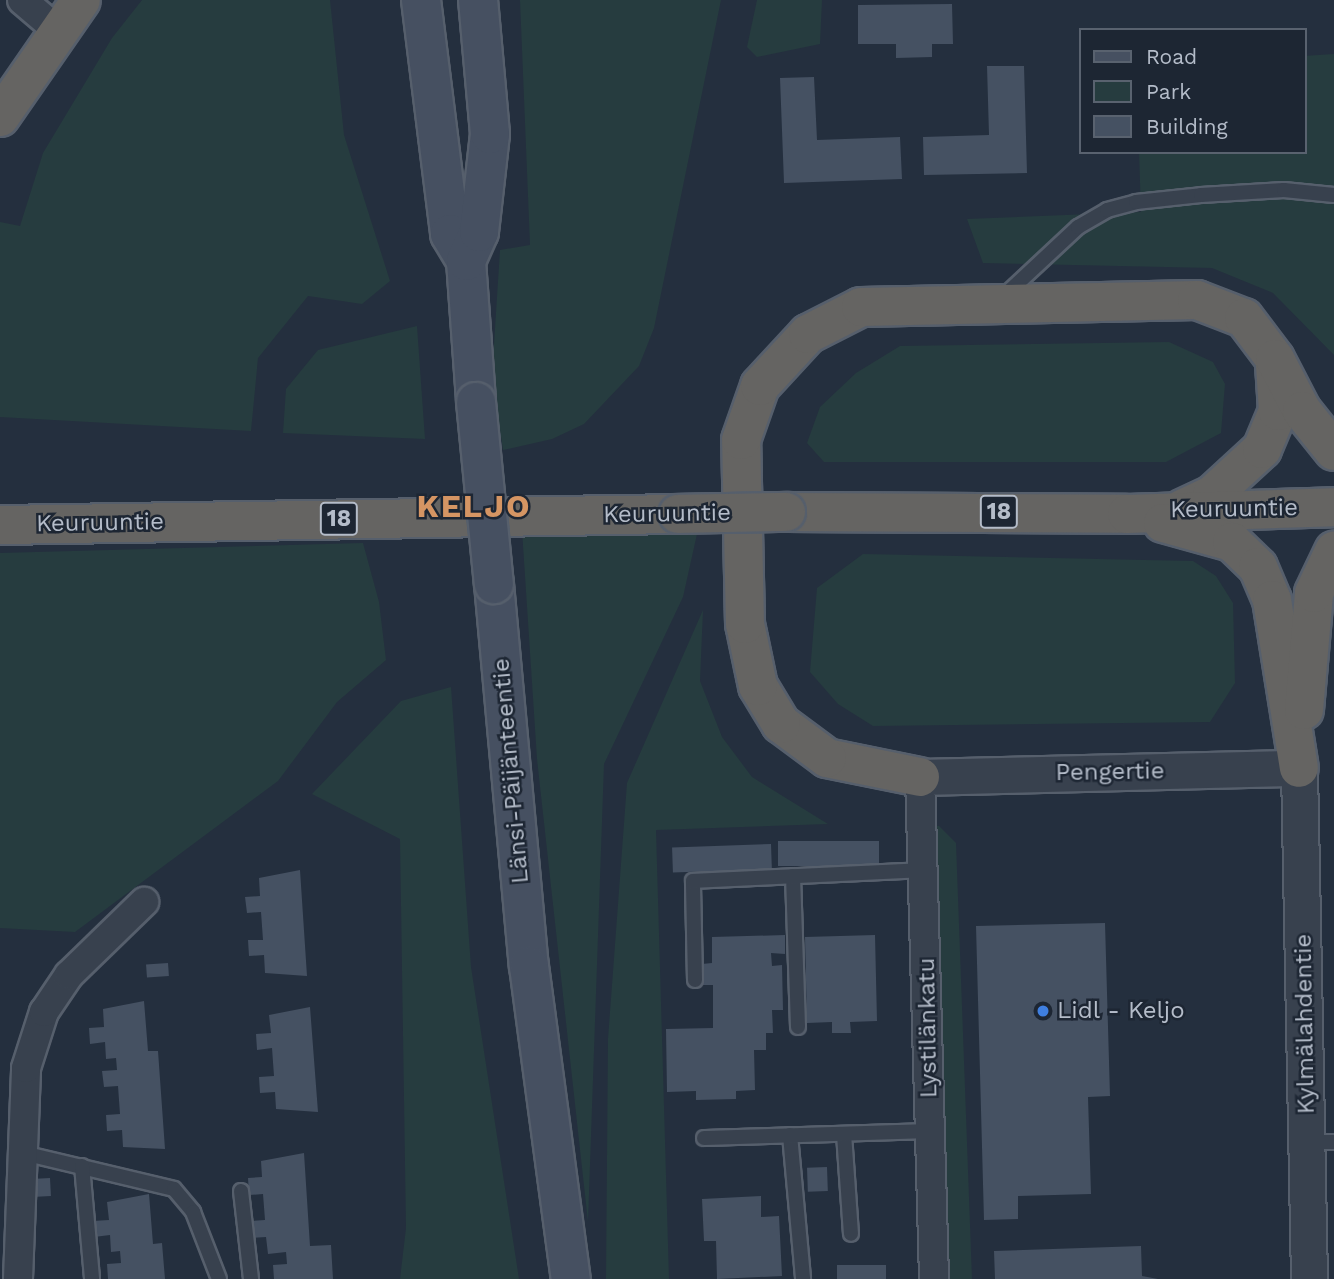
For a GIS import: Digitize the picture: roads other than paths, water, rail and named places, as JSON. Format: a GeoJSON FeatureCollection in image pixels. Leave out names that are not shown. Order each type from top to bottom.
{"type":"FeatureCollection","features":[{"type":"Feature","properties":{"kind":"highway"},"geometry":{"type":"LineString","coordinates":[[0,117],[57,30],[81,0]]}},
{"type":"Feature","properties":{"kind":"highway"},"geometry":{"type":"LineString","coordinates":[[920,777],[827,758],[781,724],[758,686],[745,624],[741,440],[760,386],[808,334],[861,307],[1197,300],[1244,318],[1275,359],[1302,411],[1334,451]]}},
{"type":"Feature","properties":{"kind":"highway"},"geometry":{"type":"LineString","coordinates":[[1179,510],[1212,495],[1262,449],[1278,411],[1275,359]]}},
{"type":"Feature","properties":{"kind":"highway","name":"Keuruuntie"},"geometry":{"type":"LineString","coordinates":[[0,524],[786,512],[1127,514],[1179,510],[1334,508]]}},
{"type":"Feature","properties":{"kind":"highway"},"geometry":{"type":"LineString","coordinates":[[1127,514],[1232,542],[1258,567],[1272,600],[1299,768]]}},
{"type":"Feature","properties":{"kind":"highway"},"geometry":{"type":"LineString","coordinates":[[1299,768],[1314,593],[1334,551]]}},
{"type":"Feature","properties":{"kind":"main road","name":"Länsi-Päijänteentie"},"geometry":{"type":"LineString","coordinates":[[421,0],[450,234],[466,261],[476,402],[529,967],[571,1279]]}},
{"type":"Feature","properties":{"kind":"main road","name":"Länsi-Päijänteentie"},"geometry":{"type":"LineString","coordinates":[[466,261],[479,232],[490,134],[478,0]]}},
{"type":"Feature","properties":{"kind":"street"},"geometry":{"type":"LineString","coordinates":[[22,0],[57,30]]}},
{"type":"Feature","properties":{"kind":"street","name":"Pengertie"},"geometry":{"type":"LineString","coordinates":[[920,777],[1299,768]]}},
{"type":"Feature","properties":{"kind":"street","name":"Kylmälahdentie"},"geometry":{"type":"LineString","coordinates":[[1299,768],[1320,1142],[1309,1279]]}},
{"type":"Feature","properties":{"kind":"street","name":"Lystilänkatu"},"geometry":{"type":"LineString","coordinates":[[920,777],[934,1279]]}},
{"type":"Feature","properties":{"kind":"street"},"geometry":{"type":"LineString","coordinates":[[19,1279],[26,1068],[44,1012],[69,975],[144,902]]}},
{"type":"Feature","properties":{"kind":"lane"},"geometry":{"type":"LineString","coordinates":[[995,304],[1078,227],[1107,210],[1136,202],[1201,195],[1284,190],[1334,195]]}},
{"type":"Feature","properties":{"kind":"lane"},"geometry":{"type":"LineString","coordinates":[[695,980],[693,881],[924,870]]}},
{"type":"Feature","properties":{"kind":"lane"},"geometry":{"type":"LineString","coordinates":[[793,876],[798,1027]]}},
{"type":"Feature","properties":{"kind":"lane"},"geometry":{"type":"LineString","coordinates":[[704,1138],[930,1131]]}},
{"type":"Feature","properties":{"kind":"lane"},"geometry":{"type":"LineString","coordinates":[[844,1133],[851,1234]]}},
{"type":"Feature","properties":{"kind":"lane"},"geometry":{"type":"LineString","coordinates":[[790,1135],[803,1279]]}},
{"type":"Feature","properties":{"kind":"lane"},"geometry":{"type":"LineString","coordinates":[[23,1153],[174,1189],[193,1212],[219,1279]]}},
{"type":"Feature","properties":{"kind":"lane"},"geometry":{"type":"LineString","coordinates":[[82,1166],[92,1279]]}},
{"type":"Feature","properties":{"kind":"lane"},"geometry":{"type":"LineString","coordinates":[[241,1191],[251,1279]]}},
{"type":"Feature","properties":{"kind":"place","name":"Lidl - Keljo"},"geometry":{"type":"Point","coordinates":[1043,1011]}},
{"type":"Feature","properties":{"kind":"district","name":"KELJO"},"geometry":{"type":"Point","coordinates":[474,506]}}]}
